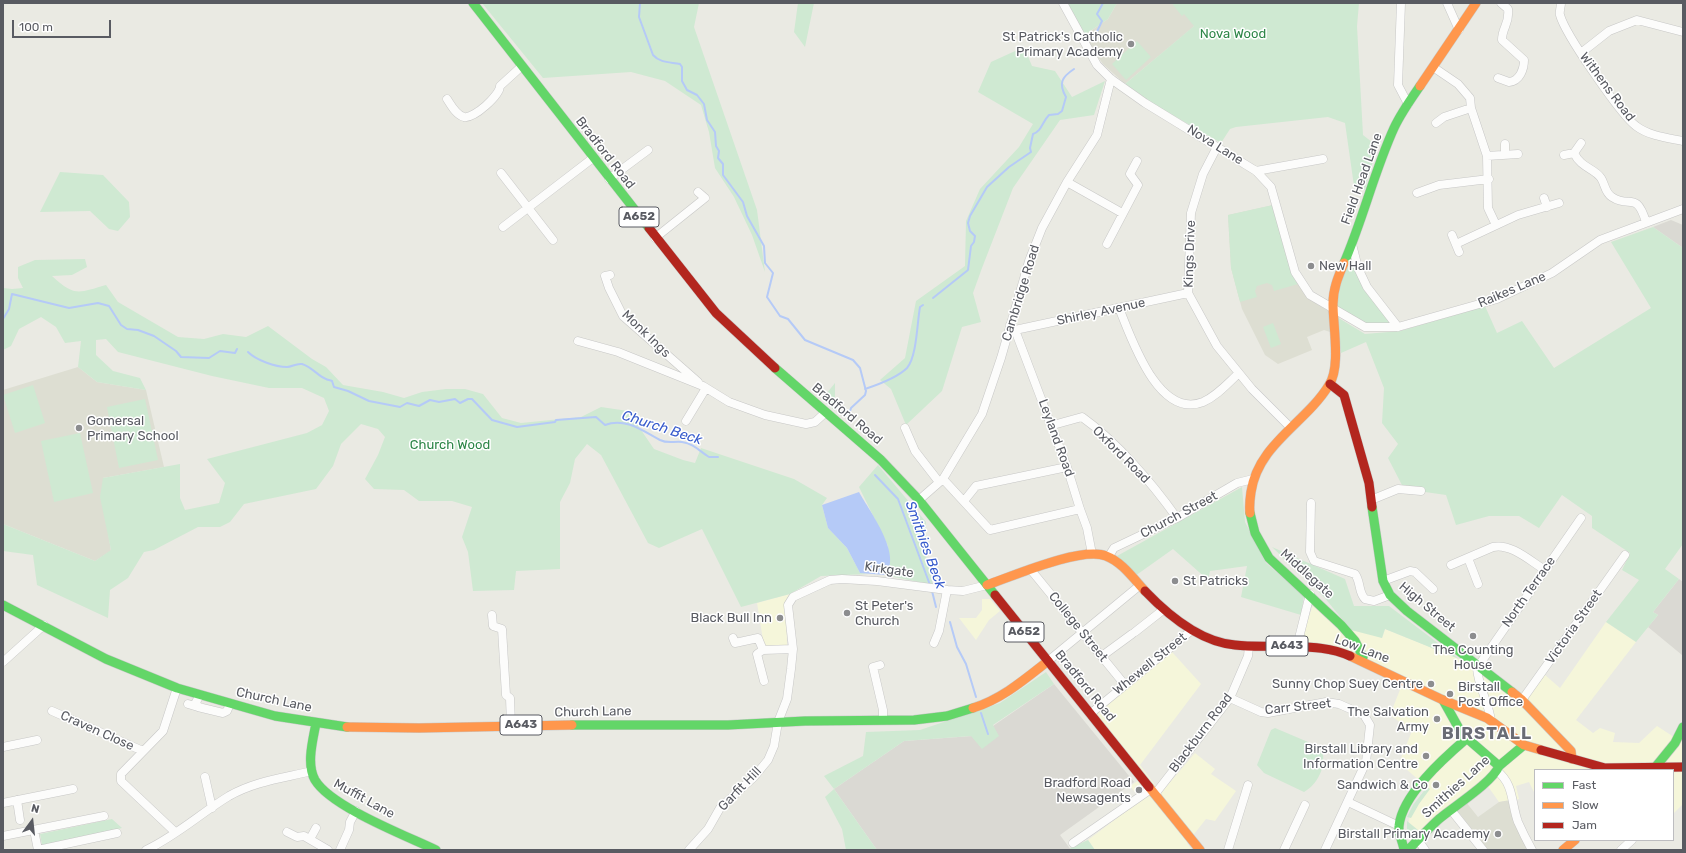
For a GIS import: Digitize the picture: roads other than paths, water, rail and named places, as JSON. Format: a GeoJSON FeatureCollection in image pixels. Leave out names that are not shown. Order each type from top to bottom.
{"type":"FeatureCollection","features":[{"type":"Feature","properties":{"kind":"main road","name":"Bradford Road"},"geometry":{"type":"LineString","coordinates":[[472,3],[716,314],[789,381],[881,460],[919,500],[1200,850]]}},
{"type":"Feature","properties":{"kind":"main road","name":"Field Head Lane"},"geometry":{"type":"LineString","coordinates":[[1330,384],[1336,355],[1333,309],[1336,282],[1370,198],[1385,150],[1395,126],[1408,104],[1476,3]]}},
{"type":"Feature","properties":{"kind":"main road","name":"Middlegate"},"geometry":{"type":"LineString","coordinates":[[1330,384],[1314,405],[1290,427],[1266,455],[1253,478],[1249,506],[1255,533],[1269,558],[1310,594],[1341,625],[1355,641],[1363,657],[1362,661]]}},
{"type":"Feature","properties":{"kind":"main road","name":"High Street"},"geometry":{"type":"LineString","coordinates":[[1330,384],[1344,395],[1368,483],[1382,581],[1390,595],[1407,611],[1522,700],[1571,751],[1572,759]]}},
{"type":"Feature","properties":{"kind":"main road","name":"Kirkgate"},"geometry":{"type":"LineString","coordinates":[[987,585],[1065,558],[1092,554],[1109,556]]}},
{"type":"Feature","properties":{"kind":"main road","name":"Low Lane"},"geometry":{"type":"LineString","coordinates":[[1109,556],[1118,562],[1163,610],[1192,630],[1226,644],[1248,646],[1297,646],[1336,650],[1491,721],[1524,745]]}},
{"type":"Feature","properties":{"kind":"main road","name":"Church Lane"},"geometry":{"type":"LineString","coordinates":[[3,605],[44,625],[106,659],[177,688],[276,716],[361,728],[512,725],[728,725],[778,722],[914,720],[947,716],[982,705],[1010,690],[1048,661]]}},
{"type":"Feature","properties":{"kind":"main road"},"geometry":{"type":"LineString","coordinates":[[1443,700],[1466,739],[1491,756],[1498,768]]}},
{"type":"Feature","properties":{"kind":"main road"},"geometry":{"type":"LineString","coordinates":[[1450,752],[1455,736],[1454,721]]}},
{"type":"Feature","properties":{"kind":"main road"},"geometry":{"type":"LineString","coordinates":[[312,771],[316,722]]}},
{"type":"Feature","properties":{"kind":"main road"},"geometry":{"type":"LineString","coordinates":[[1655,768],[1676,743],[1683,727]]}},
{"type":"Feature","properties":{"kind":"main road"},"geometry":{"type":"LineString","coordinates":[[1404,850],[1399,826],[1404,809],[1450,752],[1466,739]]}},
{"type":"Feature","properties":{"kind":"main road","name":"A643"},"geometry":{"type":"LineString","coordinates":[[1524,745],[1605,768],[1683,767]]}},
{"type":"Feature","properties":{"kind":"main road","name":"Smithies Lane"},"geometry":{"type":"LineString","coordinates":[[1408,850],[1524,745]]}},
{"type":"Feature","properties":{"kind":"main road","name":"Muffit Lane"},"geometry":{"type":"LineString","coordinates":[[312,771],[319,786],[327,794],[356,811],[436,850]]}},
{"type":"Feature","properties":{"kind":"main road"},"geometry":{"type":"LineString","coordinates":[[1563,850],[1574,841]]}},
{"type":"Feature","properties":{"kind":"street","name":"Nova Lane"},"geometry":{"type":"LineString","coordinates":[[1063,3],[1097,66],[1111,79],[1145,102],[1256,171],[1271,187],[1295,272],[1310,295],[1333,309]]}},
{"type":"Feature","properties":{"kind":"street"},"geometry":{"type":"LineString","coordinates":[[1401,3],[1398,86],[1408,104]]}},
{"type":"Feature","properties":{"kind":"street"},"geometry":{"type":"LineString","coordinates":[[1447,3],[1459,30]]}},
{"type":"Feature","properties":{"kind":"street"},"geometry":{"type":"LineString","coordinates":[[1501,3],[1508,9],[1509,17],[1508,24],[1502,34],[1502,40],[1524,60],[1524,69],[1518,78],[1512,82],[1510,91]]}},
{"type":"Feature","properties":{"kind":"street","name":"Withens Road"},"geometry":{"type":"LineString","coordinates":[[1561,3],[1559,14],[1581,53],[1636,126],[1651,134],[1683,141]]}},
{"type":"Feature","properties":{"kind":"street"},"geometry":{"type":"LineString","coordinates":[[1581,53],[1609,31],[1637,20],[1683,32]]}},
{"type":"Feature","properties":{"kind":"street"},"geometry":{"type":"LineString","coordinates":[[447,99],[456,112],[464,117],[472,116],[496,95],[500,90],[500,86],[522,66]]}},
{"type":"Feature","properties":{"kind":"street"},"geometry":{"type":"LineString","coordinates":[[1434,67],[1458,84],[1470,98],[1471,108],[1487,156],[1489,179],[1488,208],[1496,225]]}},
{"type":"Feature","properties":{"kind":"street"},"geometry":{"type":"LineString","coordinates":[[1498,78],[1512,82]]}},
{"type":"Feature","properties":{"kind":"street","name":"Cambridge Road"},"geometry":{"type":"LineString","coordinates":[[919,500],[941,481],[982,414],[1013,328],[1029,261],[1042,228],[1067,182],[1097,135],[1111,79]]}},
{"type":"Feature","properties":{"kind":"street"},"geometry":{"type":"LineString","coordinates":[[1436,123],[1444,117],[1471,108]]}},
{"type":"Feature","properties":{"kind":"street"},"geometry":{"type":"LineString","coordinates":[[1564,156],[1574,153],[1581,143]]}},
{"type":"Feature","properties":{"kind":"street"},"geometry":{"type":"LineString","coordinates":[[1505,144],[1505,154]]}},
{"type":"Feature","properties":{"kind":"street","name":"Kings Drive"},"geometry":{"type":"LineString","coordinates":[[1217,147],[1203,174],[1191,213],[1188,293],[1217,346],[1252,389],[1290,427]]}},
{"type":"Feature","properties":{"kind":"street"},"geometry":{"type":"LineString","coordinates":[[609,179],[633,159],[648,150]]}},
{"type":"Feature","properties":{"kind":"street"},"geometry":{"type":"LineString","coordinates":[[1574,153],[1581,164],[1601,179],[1605,190],[1612,197],[1637,204],[1642,209],[1646,222]]}},
{"type":"Feature","properties":{"kind":"street"},"geometry":{"type":"LineString","coordinates":[[1487,156],[1518,154]]}},
{"type":"Feature","properties":{"kind":"street"},"geometry":{"type":"LineString","coordinates":[[503,227],[593,158]]}},
{"type":"Feature","properties":{"kind":"street"},"geometry":{"type":"LineString","coordinates":[[1256,171],[1323,159]]}},
{"type":"Feature","properties":{"kind":"street"},"geometry":{"type":"LineString","coordinates":[[1107,244],[1138,185],[1130,174],[1137,161]]}},
{"type":"Feature","properties":{"kind":"street"},"geometry":{"type":"LineString","coordinates":[[501,173],[527,209],[553,240]]}},
{"type":"Feature","properties":{"kind":"street"},"geometry":{"type":"LineString","coordinates":[[1417,193],[1439,185],[1489,179]]}},
{"type":"Feature","properties":{"kind":"street"},"geometry":{"type":"LineString","coordinates":[[1067,182],[1122,213]]}},
{"type":"Feature","properties":{"kind":"street"},"geometry":{"type":"LineString","coordinates":[[655,238],[705,198],[698,192]]}},
{"type":"Feature","properties":{"kind":"street"},"geometry":{"type":"LineString","coordinates":[[1544,198],[1546,207]]}},
{"type":"Feature","properties":{"kind":"street"},"geometry":{"type":"LineString","coordinates":[[1456,244],[1518,215],[1559,203]]}},
{"type":"Feature","properties":{"kind":"street","name":"Raikes Lane"},"geometry":{"type":"LineString","coordinates":[[1333,309],[1365,328],[1398,327],[1497,299],[1552,273],[1600,240],[1683,209]]}},
{"type":"Feature","properties":{"kind":"street"},"geometry":{"type":"LineString","coordinates":[[1452,235],[1459,252]]}},
{"type":"Feature","properties":{"kind":"street"},"geometry":{"type":"LineString","coordinates":[[1352,243],[1358,268],[1367,287],[1398,327]]}},
{"type":"Feature","properties":{"kind":"street","name":"Monk Ings"},"geometry":{"type":"LineString","coordinates":[[605,276],[609,288],[623,316],[704,387]]}},
{"type":"Feature","properties":{"kind":"street","name":"Shirley Avenue"},"geometry":{"type":"LineString","coordinates":[[1013,328],[1188,293]]}},
{"type":"Feature","properties":{"kind":"street"},"geometry":{"type":"LineString","coordinates":[[1119,308],[1140,358],[1154,381],[1176,400],[1186,404],[1202,402],[1210,398],[1239,373]]}},
{"type":"Feature","properties":{"kind":"street","name":"Leyland Road"},"geometry":{"type":"LineString","coordinates":[[1013,328],[1053,425],[1087,528],[1092,554]]}},
{"type":"Feature","properties":{"kind":"street","name":"Monk Ings"},"geometry":{"type":"LineString","coordinates":[[578,341],[618,352],[704,387],[730,402],[765,415],[806,424],[815,422],[826,412]]}},
{"type":"Feature","properties":{"kind":"street"},"geometry":{"type":"LineString","coordinates":[[686,421],[704,387]]}},
{"type":"Feature","properties":{"kind":"street","name":"Oxford Road"},"geometry":{"type":"LineString","coordinates":[[1053,425],[1082,417],[1098,429],[1159,493],[1177,518]]}},
{"type":"Feature","properties":{"kind":"street"},"geometry":{"type":"LineString","coordinates":[[905,428],[915,451],[941,481],[964,501],[990,530],[1080,509]]}},
{"type":"Feature","properties":{"kind":"street"},"geometry":{"type":"LineString","coordinates":[[964,501],[976,486],[1067,467]]}},
{"type":"Feature","properties":{"kind":"street","name":"Church Street"},"geometry":{"type":"LineString","coordinates":[[1109,556],[1114,548],[1177,518],[1237,483],[1253,478]]}},
{"type":"Feature","properties":{"kind":"street"},"geometry":{"type":"LineString","coordinates":[[1371,500],[1398,490],[1421,491]]}},
{"type":"Feature","properties":{"kind":"street"},"geometry":{"type":"LineString","coordinates":[[1311,503],[1310,552],[1314,561],[1355,574],[1358,578],[1361,593],[1365,599],[1374,601],[1390,595]]}},
{"type":"Feature","properties":{"kind":"street","name":"North Terrace"},"geometry":{"type":"LineString","coordinates":[[1478,666],[1581,518]]}},
{"type":"Feature","properties":{"kind":"street"},"geometry":{"type":"LineString","coordinates":[[1451,565],[1500,546],[1510,549],[1545,570]]}},
{"type":"Feature","properties":{"kind":"street","name":"Victoria Street"},"geometry":{"type":"LineString","coordinates":[[1522,700],[1625,555]]}},
{"type":"Feature","properties":{"kind":"street"},"geometry":{"type":"LineString","coordinates":[[1468,558],[1478,584]]}},
{"type":"Feature","properties":{"kind":"street","name":"College Street"},"geometry":{"type":"LineString","coordinates":[[1031,570],[1125,685]]}},
{"type":"Feature","properties":{"kind":"street"},"geometry":{"type":"LineString","coordinates":[[1382,581],[1410,571],[1416,572],[1433,589]]}},
{"type":"Feature","properties":{"kind":"street","name":"Kirkgate"},"geometry":{"type":"LineString","coordinates":[[778,722],[787,699],[793,649],[788,605],[793,597],[830,580],[856,579],[963,591],[987,585]]}},
{"type":"Feature","properties":{"kind":"street"},"geometry":{"type":"LineString","coordinates":[[1048,661],[1139,586]]}},
{"type":"Feature","properties":{"kind":"street"},"geometry":{"type":"LineString","coordinates":[[934,643],[939,631],[946,590]]}},
{"type":"Feature","properties":{"kind":"street"},"geometry":{"type":"LineString","coordinates":[[1297,646],[1310,594]]}},
{"type":"Feature","properties":{"kind":"street"},"geometry":{"type":"LineString","coordinates":[[1102,656],[1163,610]]}},
{"type":"Feature","properties":{"kind":"street"},"geometry":{"type":"LineString","coordinates":[[492,615],[493,626],[502,629],[506,695],[510,698],[512,725]]}},
{"type":"Feature","properties":{"kind":"street"},"geometry":{"type":"LineString","coordinates":[[3,662],[44,625]]}},
{"type":"Feature","properties":{"kind":"street","name":"Whewell Street"},"geometry":{"type":"LineString","coordinates":[[1090,714],[1192,630]]}},
{"type":"Feature","properties":{"kind":"street"},"geometry":{"type":"LineString","coordinates":[[733,638],[735,643],[758,638],[763,650]]}},
{"type":"Feature","properties":{"kind":"street","name":"Blackburn Road"},"geometry":{"type":"LineString","coordinates":[[1074,842],[1153,792],[1230,698],[1248,656],[1248,646]]}},
{"type":"Feature","properties":{"kind":"street"},"geometry":{"type":"LineString","coordinates":[[764,681],[757,654],[763,650],[793,649]]}},
{"type":"Feature","properties":{"kind":"street"},"geometry":{"type":"LineString","coordinates":[[880,665],[873,667],[883,710],[883,720]]}},
{"type":"Feature","properties":{"kind":"street"},"geometry":{"type":"LineString","coordinates":[[1478,666],[1476,669],[1490,709],[1491,721]]}},
{"type":"Feature","properties":{"kind":"street"},"geometry":{"type":"LineString","coordinates":[[175,832],[121,781],[120,774],[124,768],[163,731],[177,688]]}},
{"type":"Feature","properties":{"kind":"street"},"geometry":{"type":"LineString","coordinates":[[198,707],[196,702],[200,695]]}},
{"type":"Feature","properties":{"kind":"street","name":"Carr Street"},"geometry":{"type":"LineString","coordinates":[[1230,698],[1262,712],[1268,713],[1326,702],[1339,704],[1364,715],[1370,725],[1366,762],[1325,850]]}},
{"type":"Feature","properties":{"kind":"street"},"geometry":{"type":"LineString","coordinates":[[188,704],[223,713],[227,711],[230,704]]}},
{"type":"Feature","properties":{"kind":"street","name":"Craven Close"},"geometry":{"type":"LineString","coordinates":[[52,711],[143,751]]}},
{"type":"Feature","properties":{"kind":"street","name":"Garfit Hill"},"geometry":{"type":"LineString","coordinates":[[689,850],[708,829],[720,808],[754,777],[768,760],[774,746],[778,722]]}},
{"type":"Feature","properties":{"kind":"street"},"geometry":{"type":"LineString","coordinates":[[3,747],[37,740]]}},
{"type":"Feature","properties":{"kind":"street"},"geometry":{"type":"LineString","coordinates":[[1498,768],[1510,786],[1518,821],[1532,850]]}},
{"type":"Feature","properties":{"kind":"street"},"geometry":{"type":"LineString","coordinates":[[146,850],[250,786],[282,777],[312,771]]}},
{"type":"Feature","properties":{"kind":"street"},"geometry":{"type":"LineString","coordinates":[[205,777],[212,808]]}},
{"type":"Feature","properties":{"kind":"street"},"geometry":{"type":"LineString","coordinates":[[1228,850],[1248,785]]}},
{"type":"Feature","properties":{"kind":"street"},"geometry":{"type":"LineString","coordinates":[[3,803],[69,792]]}},
{"type":"Feature","properties":{"kind":"street"},"geometry":{"type":"LineString","coordinates":[[17,800],[20,820]]}},
{"type":"Feature","properties":{"kind":"street"},"geometry":{"type":"LineString","coordinates":[[1348,802],[1399,826]]}},
{"type":"Feature","properties":{"kind":"street"},"geometry":{"type":"LineString","coordinates":[[1284,850],[1305,805]]}},
{"type":"Feature","properties":{"kind":"street"},"geometry":{"type":"LineString","coordinates":[[1451,810],[1483,850]]}},
{"type":"Feature","properties":{"kind":"street"},"geometry":{"type":"LineString","coordinates":[[340,850],[349,830],[350,822],[356,811]]}},
{"type":"Feature","properties":{"kind":"street"},"geometry":{"type":"LineString","coordinates":[[3,836],[104,816]]}},
{"type":"Feature","properties":{"kind":"street"},"geometry":{"type":"LineString","coordinates":[[310,839],[316,828]]}},
{"type":"Feature","properties":{"kind":"street"},"geometry":{"type":"LineString","coordinates":[[34,830],[38,850],[117,833]]}},
{"type":"Feature","properties":{"kind":"street"},"geometry":{"type":"LineString","coordinates":[[287,832],[297,837],[304,836],[328,850]]}},
{"type":"Feature","properties":{"kind":"street"},"geometry":{"type":"LineString","coordinates":[[1418,840],[1425,850]]}},
{"type":"Feature","properties":{"kind":"street"},"geometry":{"type":"LineString","coordinates":[[1621,850],[1631,841]]}},
{"type":"Feature","properties":{"kind":"water"},"geometry":{"type":"Polygon","coordinates":[[[859,492],[877,522],[888,545],[890,567],[885,575],[860,573],[847,548],[828,528],[822,505],[859,492]]]}},
{"type":"Feature","properties":{"kind":"waterway"},"geometry":{"type":"LineString","coordinates":[[640,3],[639,17],[653,55],[662,61],[680,64],[682,67],[682,81],[687,90],[697,95],[704,104],[707,120],[715,132],[716,146],[719,151],[718,158],[723,164],[723,175],[743,202],[747,216],[764,246],[765,263],[773,273],[767,297],[780,316],[788,319],[805,340],[853,360],[860,368],[866,391],[865,395],[851,408],[848,418]]}},
{"type":"Feature","properties":{"kind":"waterway"},"geometry":{"type":"LineString","coordinates":[[1094,38],[1102,21],[1097,14],[1103,3]]}},
{"type":"Feature","properties":{"kind":"waterway"},"geometry":{"type":"LineString","coordinates":[[933,298],[968,270],[971,246],[974,242],[975,236],[970,231],[968,223],[970,216],[987,187],[1009,167],[1031,152],[1030,148],[1033,134],[1040,129],[1049,115],[1058,114],[1062,111],[1066,97],[1062,88],[1062,81],[1074,69]]}},
{"type":"Feature","properties":{"kind":"waterway","name":"Church Beck"},"geometry":{"type":"LineString","coordinates":[[3,319],[9,309],[12,294],[69,308],[98,303],[109,306],[121,325],[127,329],[138,330],[154,336],[176,351],[181,357],[209,358],[220,351],[235,353],[237,349]]}},
{"type":"Feature","properties":{"kind":"waterway"},"geometry":{"type":"LineString","coordinates":[[865,389],[893,378],[907,368],[913,356],[920,307],[923,305]]}},
{"type":"Feature","properties":{"kind":"waterway","name":"Church Beck"},"geometry":{"type":"LineString","coordinates":[[248,352],[261,360],[277,366],[287,367],[300,364],[306,365],[323,378],[332,381],[334,387],[348,391],[369,401],[400,407],[407,403],[419,406],[430,400],[439,402],[455,399],[460,403],[468,399],[472,399],[492,420],[517,427],[555,422],[556,420],[596,417],[605,425],[612,423],[627,424],[634,426],[660,440],[686,443],[694,446],[709,457],[718,457]]}},
{"type":"Feature","properties":{"kind":"waterway","name":"Smithies Beck"},"geometry":{"type":"LineString","coordinates":[[875,475],[898,499],[930,585]]}},
{"type":"Feature","properties":{"kind":"waterway","name":"Smithies Beck"},"geometry":{"type":"LineString","coordinates":[[932,591],[936,607]]}},
{"type":"Feature","properties":{"kind":"waterway","name":"Smithies Beck"},"geometry":{"type":"LineString","coordinates":[[950,622],[957,647],[966,664],[976,697]]}},
{"type":"Feature","properties":{"kind":"waterway","name":"Smithies Beck"},"geometry":{"type":"LineString","coordinates":[[981,713],[988,734]]}},
{"type":"Feature","properties":{"kind":"place","name":"St Patrick's Catholic Primary Academy"},"geometry":{"type":"Point","coordinates":[1131,44]}},
{"type":"Feature","properties":{"kind":"place","name":"New Hall"},"geometry":{"type":"Point","coordinates":[1311,266]}},
{"type":"Feature","properties":{"kind":"place","name":"Gomersal Primary School"},"geometry":{"type":"Point","coordinates":[79,428]}},
{"type":"Feature","properties":{"kind":"place","name":"St Patricks"},"geometry":{"type":"Point","coordinates":[1175,581]}},
{"type":"Feature","properties":{"kind":"place","name":"St Peter's Church"},"geometry":{"type":"Point","coordinates":[847,613]}},
{"type":"Feature","properties":{"kind":"place","name":"Black Bull Inn"},"geometry":{"type":"Point","coordinates":[780,618]}},
{"type":"Feature","properties":{"kind":"place","name":"The Counting House"},"geometry":{"type":"Point","coordinates":[1473,636]}},
{"type":"Feature","properties":{"kind":"place","name":"Sunny Chop Suey Centre"},"geometry":{"type":"Point","coordinates":[1431,684]}},
{"type":"Feature","properties":{"kind":"place","name":"Birstall Post Office"},"geometry":{"type":"Point","coordinates":[1450,694]}},
{"type":"Feature","properties":{"kind":"place","name":"The Salvation Army"},"geometry":{"type":"Point","coordinates":[1437,719]}},
{"type":"Feature","properties":{"kind":"place","name":"Birstall Library and Information Centre"},"geometry":{"type":"Point","coordinates":[1426,756]}},
{"type":"Feature","properties":{"kind":"place","name":"Sandwich & Co"},"geometry":{"type":"Point","coordinates":[1436,785]}},
{"type":"Feature","properties":{"kind":"place","name":"Bradford Road Newsagents"},"geometry":{"type":"Point","coordinates":[1139,790]}},
{"type":"Feature","properties":{"kind":"place","name":"Birstall Primary Academy"},"geometry":{"type":"Point","coordinates":[1498,834]}},
{"type":"Feature","properties":{"kind":"district","name":"BIRSTALL"},"geometry":{"type":"Point","coordinates":[1487,734]}},
{"type":"Feature","properties":{"kind":"park label","name":"Nova Wood"},"geometry":{"type":"Point","coordinates":[1233,34]}},
{"type":"Feature","properties":{"kind":"park label","name":"Church Wood"},"geometry":{"type":"Point","coordinates":[450,445]}}]}
